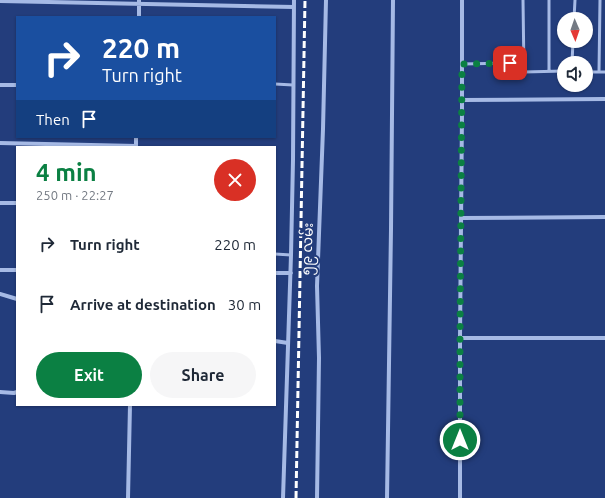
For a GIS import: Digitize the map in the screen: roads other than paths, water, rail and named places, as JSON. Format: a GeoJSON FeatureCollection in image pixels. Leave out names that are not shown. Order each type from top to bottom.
{"type":"FeatureCollection","features":[{"type":"Feature","properties":{"kind":"street"},"geometry":{"type":"LineString","coordinates":[[283,498],[291,255],[294,0]]}},
{"type":"Feature","properties":{"kind":"street","name":"၅၉ လမ်း"},"geometry":{"type":"LineString","coordinates":[[317,498],[319,358],[317,286],[326,0]]}},
{"type":"Feature","properties":{"kind":"street"},"geometry":{"type":"LineString","coordinates":[[388,498],[393,0]]}},
{"type":"Feature","properties":{"kind":"street"},"geometry":{"type":"LineString","coordinates":[[460,498],[462,0]]}},
{"type":"Feature","properties":{"kind":"street"},"geometry":{"type":"LineString","coordinates":[[0,2],[139,2],[294,7]]}},
{"type":"Feature","properties":{"kind":"street"},"geometry":{"type":"LineString","coordinates":[[139,2],[139,16]]}},
{"type":"Feature","properties":{"kind":"street"},"geometry":{"type":"LineString","coordinates":[[0,85],[16,85]]}},
{"type":"Feature","properties":{"kind":"street"},"geometry":{"type":"LineString","coordinates":[[462,100],[605,99]]}},
{"type":"Feature","properties":{"kind":"street"},"geometry":{"type":"LineString","coordinates":[[0,143],[136,146]]}},
{"type":"Feature","properties":{"kind":"street"},"geometry":{"type":"LineString","coordinates":[[0,203],[16,203]]}},
{"type":"Feature","properties":{"kind":"street"},"geometry":{"type":"LineString","coordinates":[[461,218],[605,217]]}},
{"type":"Feature","properties":{"kind":"street"},"geometry":{"type":"LineString","coordinates":[[0,270],[16,270]]}},
{"type":"Feature","properties":{"kind":"street"},"geometry":{"type":"LineString","coordinates":[[276,273],[290,273]]}},
{"type":"Feature","properties":{"kind":"street"},"geometry":{"type":"LineString","coordinates":[[0,294],[16,299]]}},
{"type":"Feature","properties":{"kind":"street"},"geometry":{"type":"LineString","coordinates":[[460,338],[605,338]]}},
{"type":"Feature","properties":{"kind":"street"},"geometry":{"type":"LineString","coordinates":[[276,341],[288,344]]}},
{"type":"Feature","properties":{"kind":"street"},"geometry":{"type":"LineString","coordinates":[[0,392],[16,392]]}},
{"type":"Feature","properties":{"kind":"street"},"geometry":{"type":"LineString","coordinates":[[128,498],[130,406]]}},
{"type":"Feature","properties":{"kind":"lane"},"geometry":{"type":"LineString","coordinates":[[523,0],[524,72]]}},
{"type":"Feature","properties":{"kind":"lane"},"geometry":{"type":"LineString","coordinates":[[549,0],[549,71]]}},
{"type":"Feature","properties":{"kind":"lane"},"geometry":{"type":"LineString","coordinates":[[574,12],[575,0]]}},
{"type":"Feature","properties":{"kind":"lane"},"geometry":{"type":"LineString","coordinates":[[599,72],[600,0]]}},
{"type":"Feature","properties":{"kind":"lane"},"geometry":{"type":"LineString","coordinates":[[462,64],[510,63],[524,72],[557,71]]}},
{"type":"Feature","properties":{"kind":"lane"},"geometry":{"type":"LineString","coordinates":[[593,72],[605,72]]}},
{"type":"Feature","properties":{"kind":"lane"},"geometry":{"type":"LineString","coordinates":[[276,84],[293,84]]}},
{"type":"Feature","properties":{"kind":"lane"},"geometry":{"type":"LineString","coordinates":[[276,254],[291,255]]}},
{"type":"Feature","properties":{"kind":"railway"},"geometry":{"type":"LineString","coordinates":[[296,498],[305,0]]}}]}
